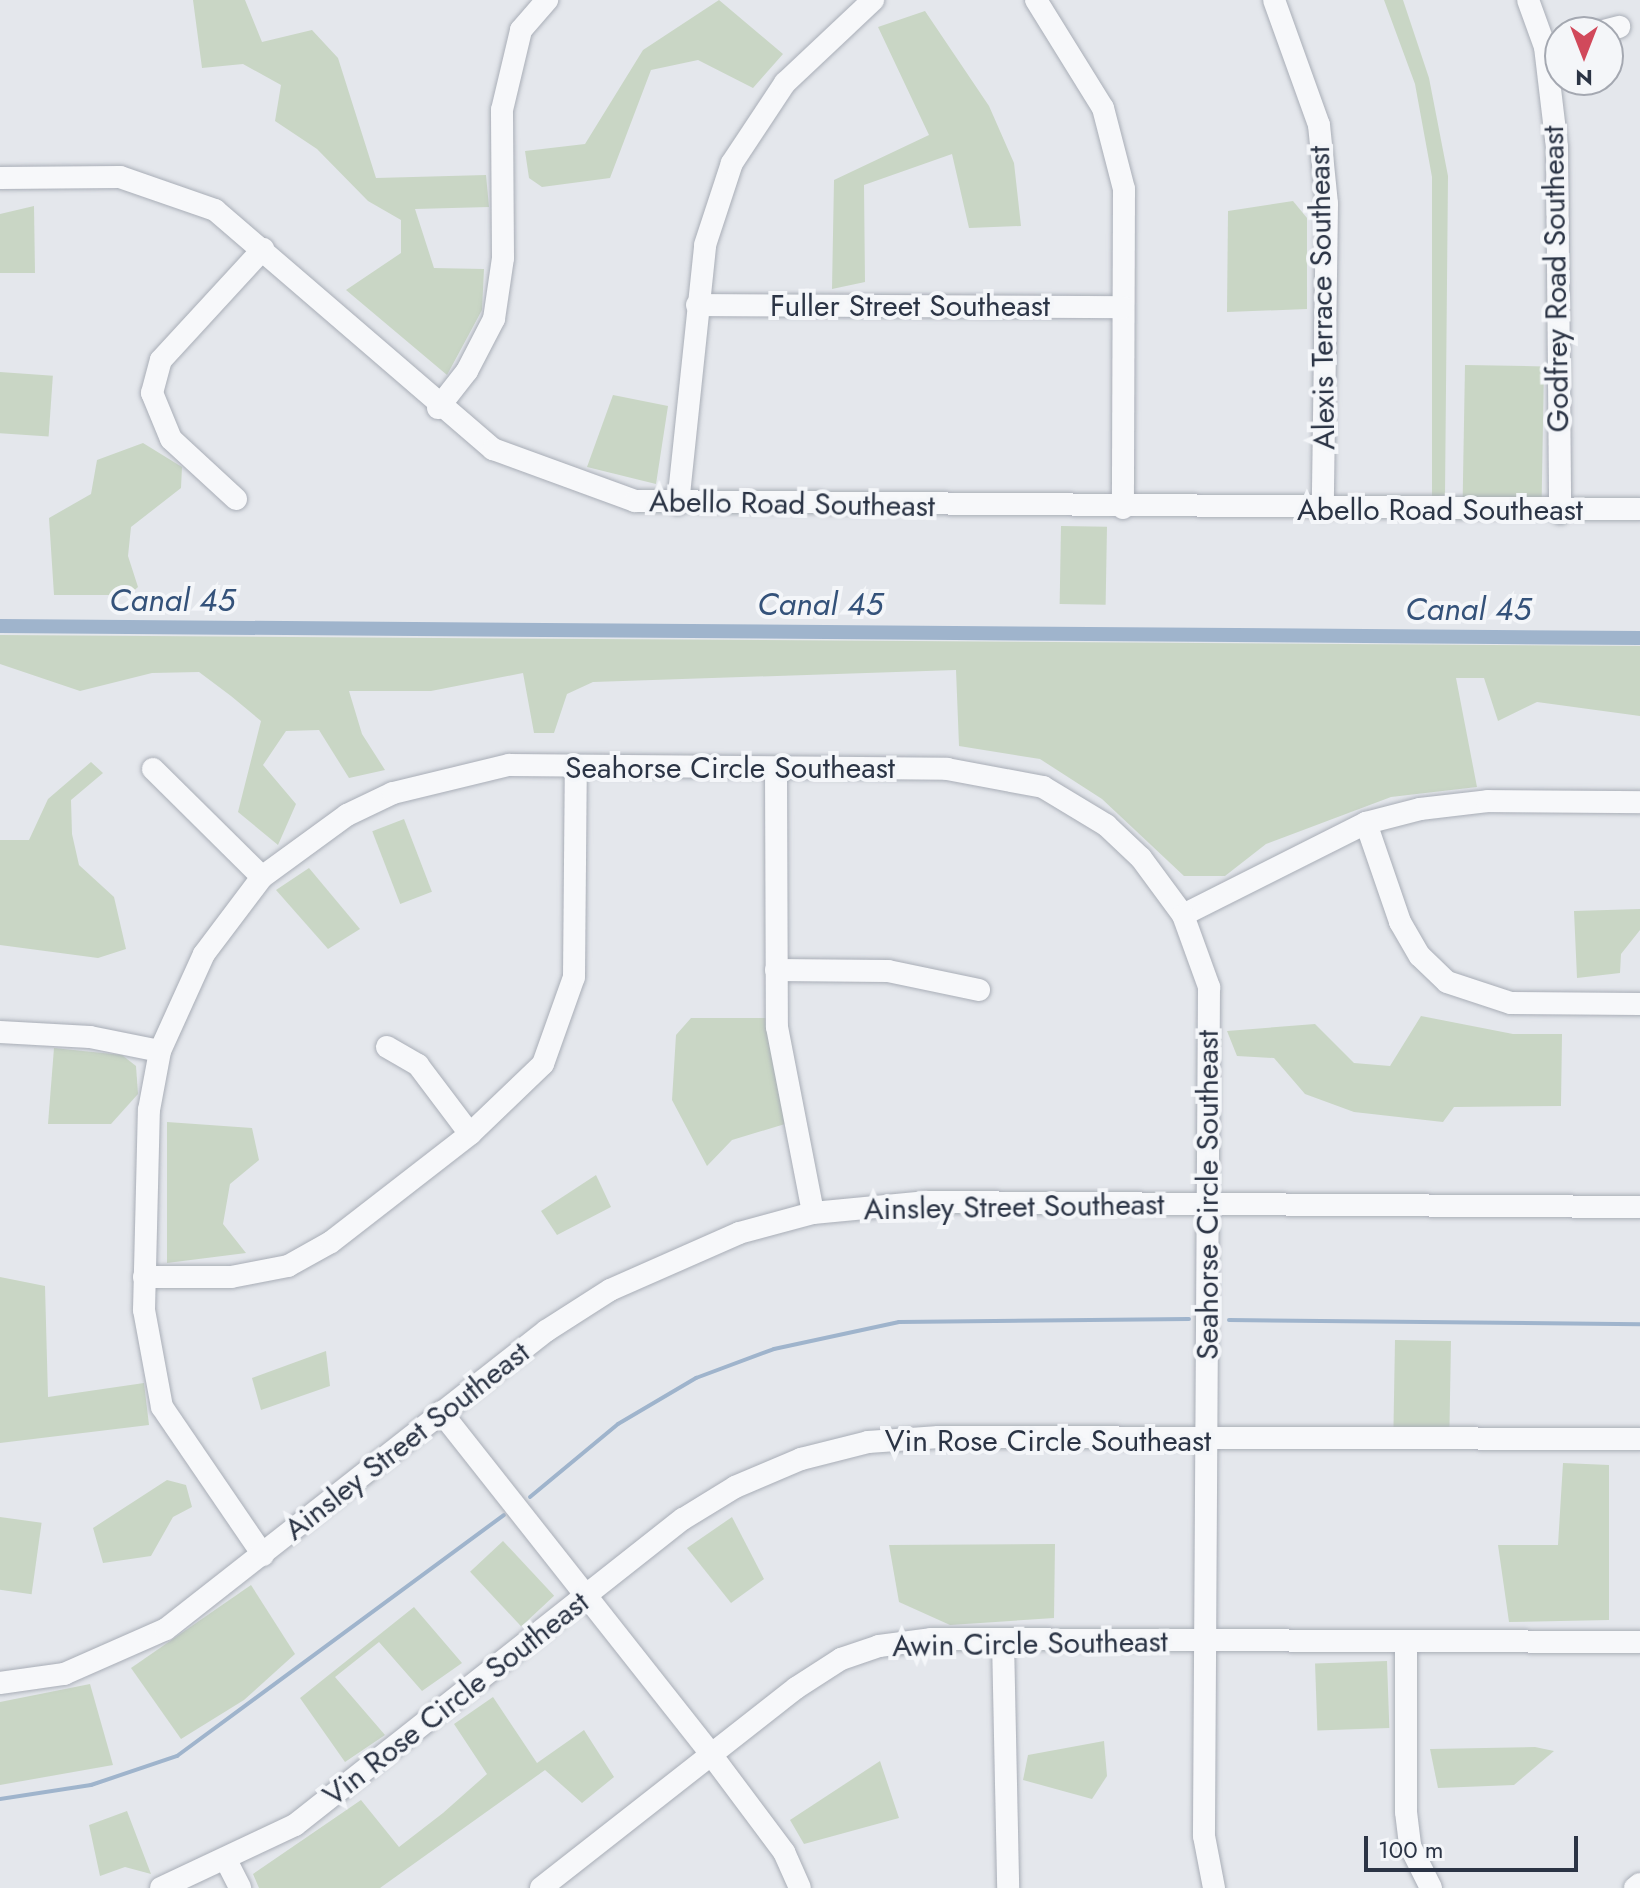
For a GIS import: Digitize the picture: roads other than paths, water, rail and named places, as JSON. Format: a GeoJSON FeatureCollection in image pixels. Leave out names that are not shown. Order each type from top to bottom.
{"type":"FeatureCollection","features":[{"type":"Feature","properties":{"kind":"street"},"geometry":{"type":"LineString","coordinates":[[438,408],[467,371],[494,319],[503,258],[502,110],[521,30],[547,0]]}},
{"type":"Feature","properties":{"kind":"street"},"geometry":{"type":"LineString","coordinates":[[1036,0],[1103,108],[1124,189],[1123,508]]}},
{"type":"Feature","properties":{"kind":"street","name":"Alexis Terrace Southeast"},"geometry":{"type":"LineString","coordinates":[[1274,0],[1321,141],[1323,509]]}},
{"type":"Feature","properties":{"kind":"street","name":"Godfrey Road Southeast"},"geometry":{"type":"LineString","coordinates":[[1528,0],[1544,29]]}},
{"type":"Feature","properties":{"kind":"street"},"geometry":{"type":"LineString","coordinates":[[678,504],[705,245],[732,163],[785,83],[863,3]]}},
{"type":"Feature","properties":{"kind":"street","name":"Godfrey Road Southeast"},"geometry":{"type":"LineString","coordinates":[[1555,96],[1561,221],[1560,513]]}},
{"type":"Feature","properties":{"kind":"street","name":"Abello Road Southeast"},"geometry":{"type":"LineString","coordinates":[[0,178],[120,177],[167,188],[215,210],[263,249],[438,408],[493,449],[560,479],[635,501],[678,504],[1560,513],[1640,509]]}},
{"type":"Feature","properties":{"kind":"street"},"geometry":{"type":"LineString","coordinates":[[236,499],[171,439],[152,393],[161,360],[263,249]]}},
{"type":"Feature","properties":{"kind":"street","name":"Fuller Street Southeast"},"geometry":{"type":"LineString","coordinates":[[697,305],[1123,307]]}},
{"type":"Feature","properties":{"kind":"street","name":"Seahorse Circle Southeast"},"geometry":{"type":"LineString","coordinates":[[263,1555],[162,1407],[150,1361],[144,1277],[149,1110],[160,1051],[204,954],[262,877],[347,815],[393,793],[509,765],[947,769],[1043,787],[1106,825],[1183,915],[1209,987],[1206,1641]]}},
{"type":"Feature","properties":{"kind":"street"},"geometry":{"type":"LineString","coordinates":[[144,1277],[231,1277],[288,1266],[331,1242],[470,1134],[543,1064],[564,1021],[574,977],[576,767]]}},
{"type":"Feature","properties":{"kind":"street"},"geometry":{"type":"LineString","coordinates":[[776,768],[777,1027],[813,1213]]}},
{"type":"Feature","properties":{"kind":"street"},"geometry":{"type":"LineString","coordinates":[[153,769],[262,877]]}},
{"type":"Feature","properties":{"kind":"street"},"geometry":{"type":"LineString","coordinates":[[1183,915],[1366,823],[1488,801],[1640,802]]}},
{"type":"Feature","properties":{"kind":"street"},"geometry":{"type":"LineString","coordinates":[[1366,823],[1400,922],[1420,956],[1447,982],[1511,1003],[1640,1004]]}},
{"type":"Feature","properties":{"kind":"street"},"geometry":{"type":"LineString","coordinates":[[776,970],[888,971],[979,990]]}},
{"type":"Feature","properties":{"kind":"street"},"geometry":{"type":"LineString","coordinates":[[0,1032],[90,1037],[160,1051]]}},
{"type":"Feature","properties":{"kind":"street"},"geometry":{"type":"LineString","coordinates":[[387,1047],[418,1065],[470,1134]]}},
{"type":"Feature","properties":{"kind":"street","name":"Ainsley Street Southeast"},"geometry":{"type":"LineString","coordinates":[[0,1683],[64,1674],[108,1658],[166,1629],[441,1412],[610,1290],[689,1250],[813,1213],[927,1202],[1640,1207]]}},
{"type":"Feature","properties":{"kind":"street"},"geometry":{"type":"LineString","coordinates":[[441,1412],[710,1753],[784,1852],[800,1888]]}},
{"type":"Feature","properties":{"kind":"street","name":"Vin Rose Circle Southeast"},"geometry":{"type":"LineString","coordinates":[[161,1888],[227,1862],[295,1825],[735,1487],[868,1442],[1640,1439]]}},
{"type":"Feature","properties":{"kind":"street","name":"Awin Circle Southeast"},"geometry":{"type":"LineString","coordinates":[[541,1888],[710,1753],[841,1659],[931,1639],[1640,1642]]}},
{"type":"Feature","properties":{"kind":"street"},"geometry":{"type":"LineString","coordinates":[[1003,1640],[1008,1888]]}},
{"type":"Feature","properties":{"kind":"street"},"geometry":{"type":"LineString","coordinates":[[1206,1641],[1204,1836],[1214,1888]]}},
{"type":"Feature","properties":{"kind":"street"},"geometry":{"type":"LineString","coordinates":[[1406,1641],[1406,1812],[1410,1846],[1431,1888]]}},
{"type":"Feature","properties":{"kind":"street"},"geometry":{"type":"LineString","coordinates":[[227,1862],[240,1888]]}},
{"type":"Feature","properties":{"kind":"street"},"geometry":{"type":"LineString","coordinates":[[1635,1888],[1640,1884]]}},
{"type":"Feature","properties":{"kind":"waterway","name":"Canal 45"},"geometry":{"type":"LineString","coordinates":[[0,626],[1640,638]]}},
{"type":"Feature","properties":{"kind":"waterway"},"geometry":{"type":"LineString","coordinates":[[530,1497],[618,1424],[696,1378],[774,1349],[899,1322],[1189,1319]]}},
{"type":"Feature","properties":{"kind":"waterway"},"geometry":{"type":"LineString","coordinates":[[1229,1320],[1640,1324]]}},
{"type":"Feature","properties":{"kind":"waterway"},"geometry":{"type":"LineString","coordinates":[[0,1799],[91,1785],[177,1756],[504,1515]]}}]}
